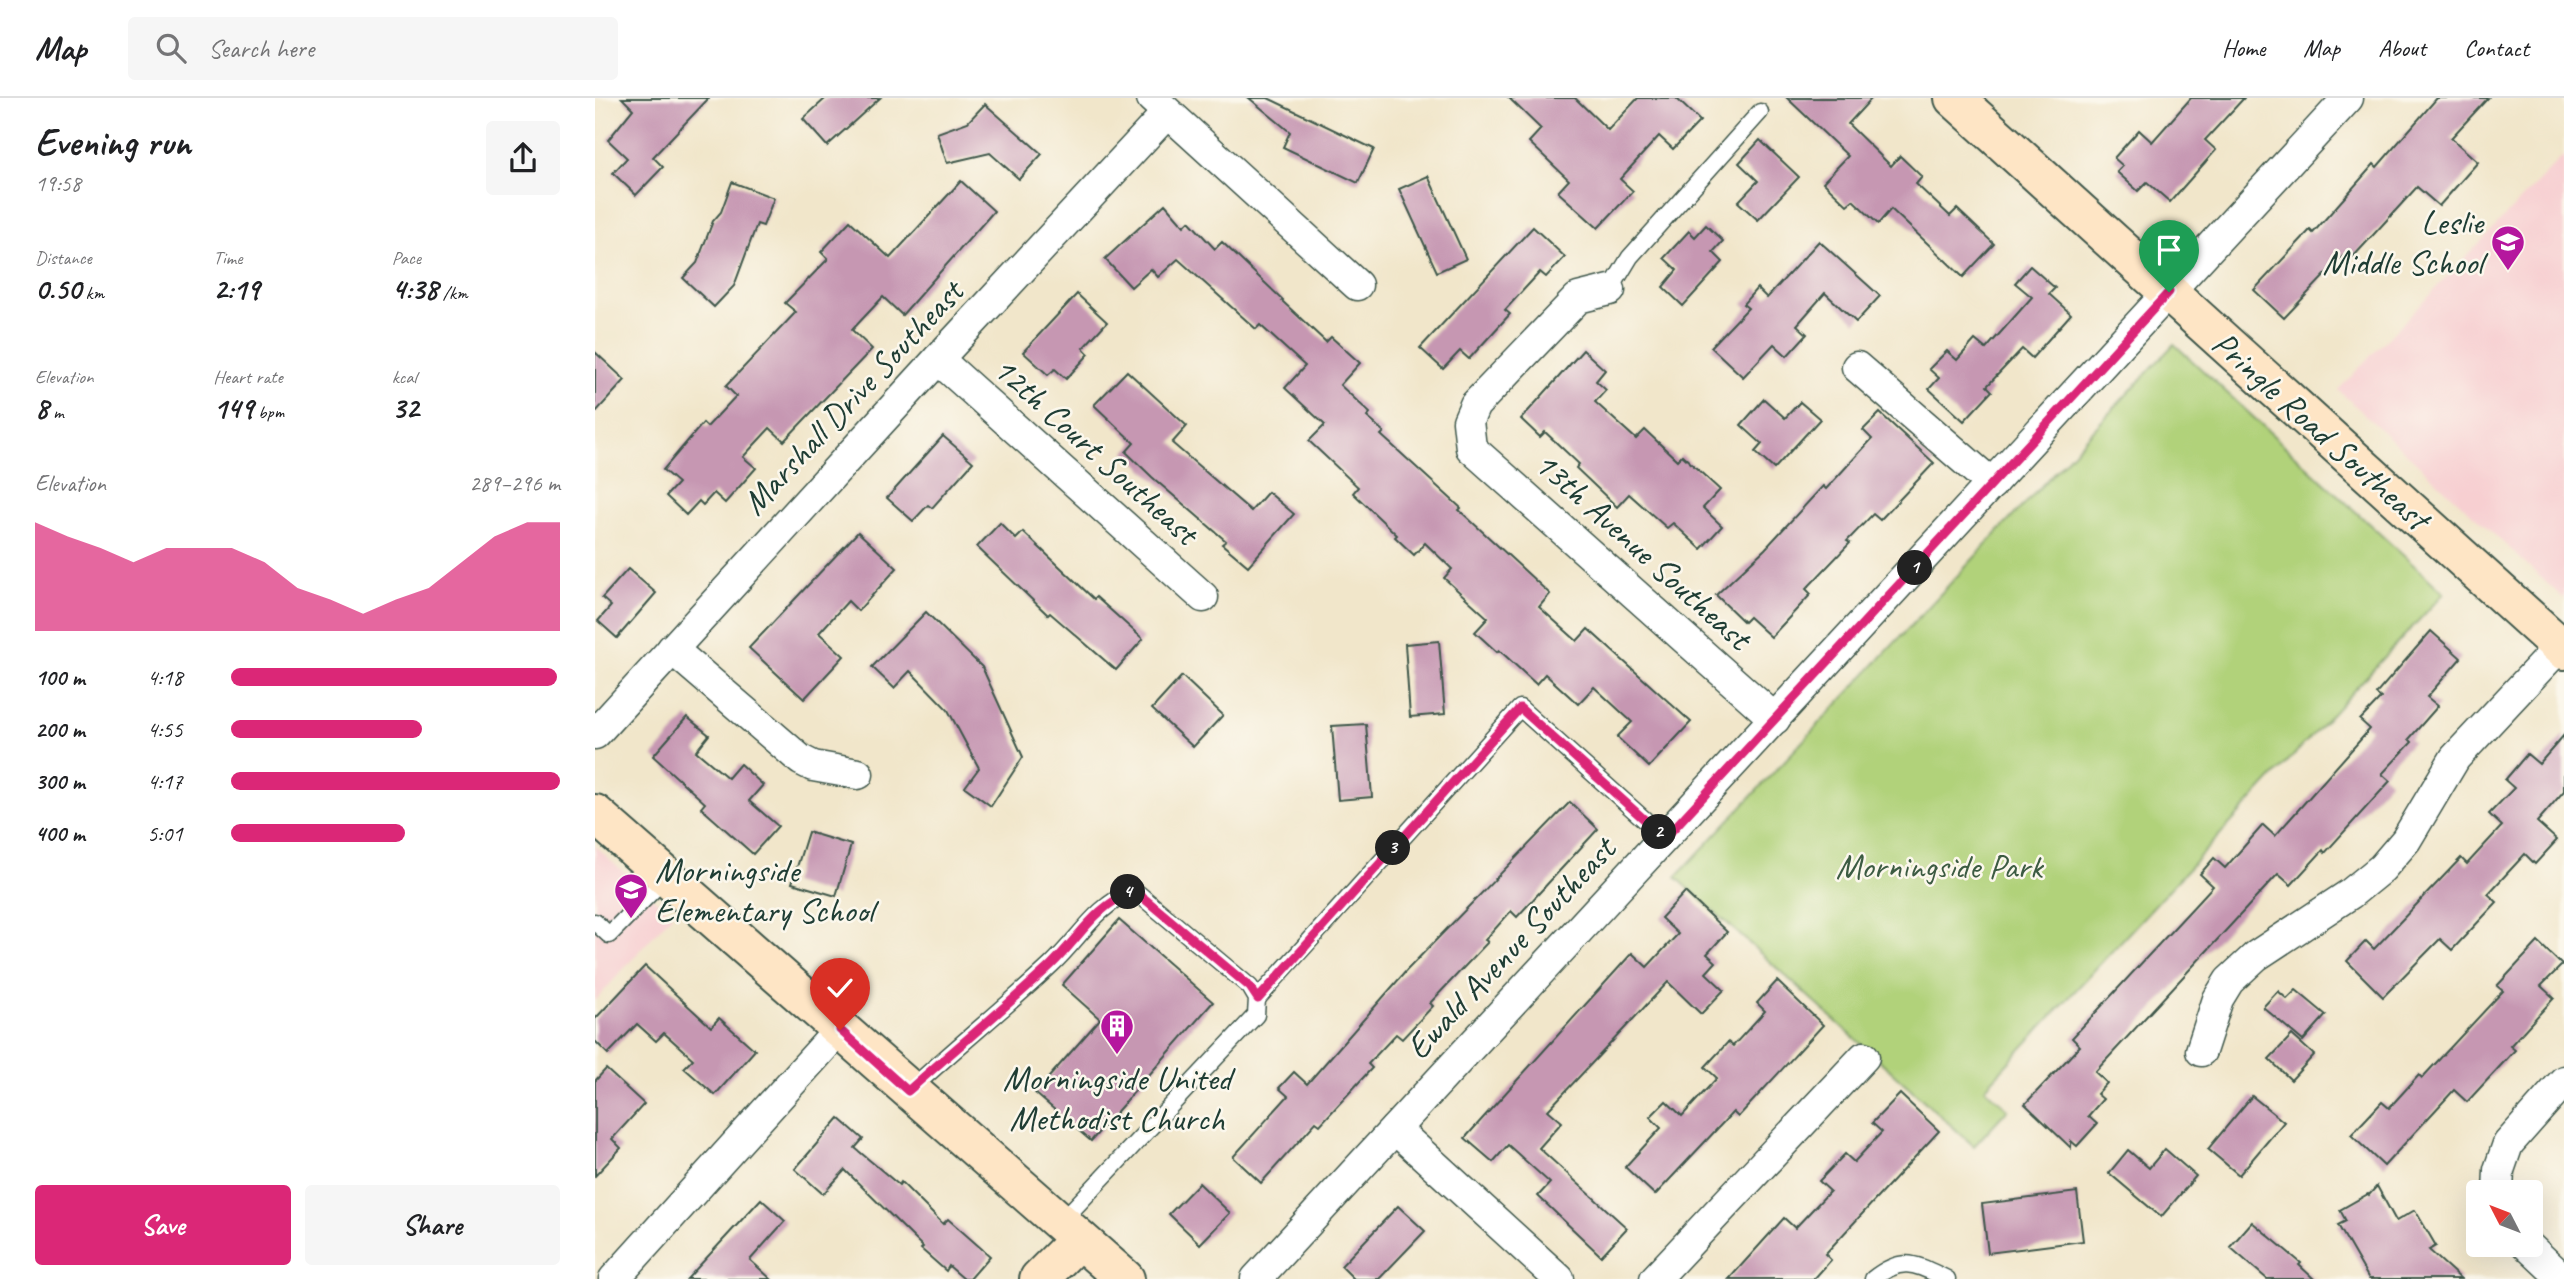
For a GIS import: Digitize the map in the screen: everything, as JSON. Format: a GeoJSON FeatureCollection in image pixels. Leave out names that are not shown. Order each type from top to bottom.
{"type":"FeatureCollection","features":[{"type":"Feature","properties":{"kind":"main road","name":"Pringle Road Southeast"},"geometry":{"type":"LineString","coordinates":[[1954,98],[2563,646]]}},
{"type":"Feature","properties":{"kind":"main road"},"geometry":{"type":"LineString","coordinates":[[595,814],[1125,1279]]}},
{"type":"Feature","properties":{"kind":"main road"},"geometry":{"type":"LineString","coordinates":[[1039,1279],[1070,1231]]}},
{"type":"Feature","properties":{"kind":"street","name":"Ewald Avenue Southeast"},"geometry":{"type":"LineString","coordinates":[[1256,1279],[2348,98]]}},
{"type":"Feature","properties":{"kind":"street"},"geometry":{"type":"LineString","coordinates":[[1159,106],[1357,285]]}},
{"type":"Feature","properties":{"kind":"street","name":"Marshall Drive Southeast"},"geometry":{"type":"LineString","coordinates":[[595,734],[938,359],[1159,106]]}},
{"type":"Feature","properties":{"kind":"street","name":"13th Avenue Southeast"},"geometry":{"type":"LineString","coordinates":[[1610,290],[1578,298],[1475,405],[1468,421],[1471,448],[1775,719]]}},
{"type":"Feature","properties":{"kind":"street","name":"12th Court Southeast"},"geometry":{"type":"LineString","coordinates":[[938,359],[1203,597]]}},
{"type":"Feature","properties":{"kind":"street"},"geometry":{"type":"LineString","coordinates":[[1857,366],[1992,484]]}},
{"type":"Feature","properties":{"kind":"street"},"geometry":{"type":"LineString","coordinates":[[2201,1051],[2218,999],[2229,981],[2256,956],[2350,894],[2382,868],[2406,840],[2455,758],[2563,646]]}},
{"type":"Feature","properties":{"kind":"street"},"geometry":{"type":"LineString","coordinates":[[672,649],[801,760],[813,766],[858,774]]}},
{"type":"Feature","properties":{"kind":"street"},"geometry":{"type":"LineString","coordinates":[[614,1279],[840,1030]]}},
{"type":"Feature","properties":{"kind":"street"},"geometry":{"type":"LineString","coordinates":[[1655,1279],[1864,1057]]}},
{"type":"Feature","properties":{"kind":"street"},"geometry":{"type":"LineString","coordinates":[[2499,1180],[2499,1170],[2508,1144],[2564,1081]]}},
{"type":"Feature","properties":{"kind":"street"},"geometry":{"type":"LineString","coordinates":[[1395,1129],[1559,1279]]}},
{"type":"Feature","properties":{"kind":"street"},"geometry":{"type":"LineString","coordinates":[[2540,1257],[2563,1279]]}},
{"type":"Feature","properties":{"kind":"lane"},"geometry":{"type":"LineString","coordinates":[[1610,290],[1630,257],[1760,112]]}},
{"type":"Feature","properties":{"kind":"lane"},"geometry":{"type":"LineString","coordinates":[[1070,1231],[1256,1015],[1258,999],[1520,708],[1665,838]]}},
{"type":"Feature","properties":{"kind":"lane"},"geometry":{"type":"LineString","coordinates":[[595,922],[609,935],[667,876]]}},
{"type":"Feature","properties":{"kind":"lane"},"geometry":{"type":"LineString","coordinates":[[908,1091],[1052,964],[1098,911],[1115,898],[1134,890],[1250,987],[1258,999]]}},
{"type":"Feature","properties":{"kind":"lane"},"geometry":{"type":"LineString","coordinates":[[1873,1279],[1893,1265],[1916,1264],[1947,1279]]}},
{"type":"Feature","properties":{"kind":"shaded area","name":"Leslie Middle School"},"geometry":{"type":"Polygon","coordinates":[[[2564,155],[2564,599],[2338,390],[2564,155]]]}},
{"type":"Feature","properties":{"kind":"shaded area","name":"Morningside Elementary School"},"geometry":{"type":"Polygon","coordinates":[[[595,846],[672,915],[595,1001],[595,846]]]}},
{"type":"Feature","properties":{"kind":"green space","name":"Morningside Park"},"geometry":{"type":"Polygon","coordinates":[[[2174,344],[2444,593],[1985,1088],[2008,1109],[1974,1146],[1676,877],[2174,344]]]}},
{"type":"Feature","properties":{"kind":"building"},"geometry":{"type":"Polygon","coordinates":[[[622,98],[709,98],[653,157],[663,167],[636,195],[613,173],[627,158],[608,140],[633,109],[622,98]]]}},
{"type":"Feature","properties":{"kind":"building"},"geometry":{"type":"Polygon","coordinates":[[[826,98],[880,98],[827,146],[803,119],[826,98]]]}},
{"type":"Feature","properties":{"kind":"building"},"geometry":{"type":"Polygon","coordinates":[[[1249,98],[1268,98],[1374,149],[1358,183],[1283,147],[1290,132],[1249,98]]]}},
{"type":"Feature","properties":{"kind":"building"},"geometry":{"type":"Polygon","coordinates":[[[1509,98],[1575,98],[1608,130],[1638,98],[1676,98],[1700,121],[1673,149],[1659,136],[1620,179],[1633,191],[1598,228],[1558,192],[1569,180],[1529,142],[1541,129],[1509,98]]]}},
{"type":"Feature","properties":{"kind":"building"},"geometry":{"type":"Polygon","coordinates":[[[1787,98],[1872,98],[1848,124],[1891,166],[1900,156],[1922,177],[1916,184],[1950,216],[1957,209],[1994,244],[1963,277],[1891,209],[1878,224],[1853,200],[1847,205],[1823,182],[1848,156],[1787,98]]]}},
{"type":"Feature","properties":{"kind":"building"},"geometry":{"type":"Polygon","coordinates":[[[2191,98],[2244,98],[2205,140],[2216,150],[2170,202],[2147,182],[2138,191],[2117,172],[2123,166],[2114,158],[2139,130],[2152,142],[2191,98]]]}},
{"type":"Feature","properties":{"kind":"building"},"geometry":{"type":"Polygon","coordinates":[[[2437,98],[2488,98],[2451,138],[2478,162],[2439,206],[2417,187],[2353,257],[2347,252],[2284,318],[2254,290],[2310,230],[2313,233],[2374,164],[2377,167],[2437,98]]]}},
{"type":"Feature","properties":{"kind":"building"},"geometry":{"type":"Polygon","coordinates":[[[985,104],[1042,154],[1019,179],[990,153],[947,163],[937,133],[968,122],[985,104]]]}},
{"type":"Feature","properties":{"kind":"building"},"geometry":{"type":"Polygon","coordinates":[[[1760,140],[1799,177],[1758,220],[1738,202],[1758,181],[1739,163],[1760,140]]]}},
{"type":"Feature","properties":{"kind":"building"},"geometry":{"type":"Polygon","coordinates":[[[1428,176],[1466,259],[1437,272],[1399,189],[1428,176]]]}},
{"type":"Feature","properties":{"kind":"building"},"geometry":{"type":"Polygon","coordinates":[[[961,181],[994,211],[902,315],[883,297],[852,330],[872,349],[784,441],[770,428],[743,457],[756,468],[725,503],[714,493],[703,505],[699,501],[686,515],[666,496],[678,483],[663,470],[703,423],[707,427],[736,396],[726,386],[796,312],[785,303],[828,259],[821,252],[850,221],[890,258],[961,181]]]}},
{"type":"Feature","properties":{"kind":"building"},"geometry":{"type":"Polygon","coordinates":[[[732,182],[774,198],[763,226],[757,224],[734,286],[714,307],[683,278],[697,263],[732,182]]]}},
{"type":"Feature","properties":{"kind":"building"},"geometry":{"type":"Polygon","coordinates":[[[1165,204],[1184,226],[1189,221],[1215,249],[1222,242],[1326,342],[1331,337],[1360,363],[1340,385],[1370,413],[1367,417],[1384,432],[1381,435],[1550,594],[1539,607],[1577,641],[1588,629],[1691,722],[1649,767],[1617,737],[1632,722],[1594,687],[1578,704],[1545,674],[1536,684],[1499,650],[1497,652],[1475,632],[1488,618],[1444,578],[1452,569],[1425,543],[1414,555],[1353,493],[1358,487],[1309,441],[1325,425],[1285,388],[1305,366],[1260,325],[1256,329],[1178,259],[1158,277],[1151,269],[1131,287],[1105,259],[1165,204]]]}},
{"type":"Feature","properties":{"kind":"building"},"geometry":{"type":"Polygon","coordinates":[[[1706,225],[1723,241],[1713,252],[1723,262],[1683,306],[1663,287],[1677,270],[1664,258],[1689,231],[1695,237],[1706,225]]]}},
{"type":"Feature","properties":{"kind":"building"},"geometry":{"type":"Polygon","coordinates":[[[1533,227],[1565,257],[1546,277],[1540,272],[1505,310],[1510,314],[1469,359],[1460,351],[1443,369],[1420,348],[1533,227]]]}},
{"type":"Feature","properties":{"kind":"building"},"geometry":{"type":"Polygon","coordinates":[[[1819,241],[1880,296],[1856,322],[1825,293],[1797,325],[1807,334],[1787,356],[1774,344],[1743,377],[1711,347],[1748,308],[1743,304],[1757,288],[1767,298],[1819,241]]]}},
{"type":"Feature","properties":{"kind":"building"},"geometry":{"type":"Polygon","coordinates":[[[2030,266],[2055,288],[2049,294],[2071,314],[2032,358],[2022,349],[1987,386],[1992,391],[1964,421],[1929,389],[1939,378],[1929,369],[1947,351],[1957,360],[1975,340],[1986,349],[2032,297],[2015,283],[2030,266]]]}},
{"type":"Feature","properties":{"kind":"building"},"geometry":{"type":"Polygon","coordinates":[[[1077,294],[1107,322],[1083,348],[1089,354],[1066,379],[1055,369],[1048,375],[1023,352],[1077,294]]]}},
{"type":"Feature","properties":{"kind":"building"},"geometry":{"type":"Polygon","coordinates":[[[1583,350],[1605,370],[1596,381],[1606,390],[1595,402],[1636,439],[1645,430],[1677,460],[1682,455],[1720,490],[1703,508],[1722,526],[1701,549],[1673,523],[1667,528],[1629,494],[1617,507],[1576,468],[1579,464],[1545,432],[1540,437],[1521,419],[1583,350]]]}},
{"type":"Feature","properties":{"kind":"building"},"geometry":{"type":"Polygon","coordinates":[[[595,352],[625,380],[595,413],[595,352]]]}},
{"type":"Feature","properties":{"kind":"building"},"geometry":{"type":"Polygon","coordinates":[[[1127,371],[1187,426],[1172,443],[1251,511],[1268,492],[1294,514],[1248,566],[1222,544],[1226,541],[1126,452],[1134,443],[1094,405],[1127,371]]]}},
{"type":"Feature","properties":{"kind":"building"},"geometry":{"type":"Polygon","coordinates":[[[1764,399],[1785,418],[1800,402],[1820,419],[1774,469],[1755,452],[1762,444],[1741,425],[1764,399]]]}},
{"type":"Feature","properties":{"kind":"building"},"geometry":{"type":"Polygon","coordinates":[[[1880,413],[1934,463],[1880,520],[1873,514],[1847,541],[1850,543],[1806,589],[1811,594],[1771,637],[1749,617],[1744,622],[1716,595],[1765,549],[1823,486],[1826,489],[1872,439],[1863,430],[1880,413]]]}},
{"type":"Feature","properties":{"kind":"building"},"geometry":{"type":"Polygon","coordinates":[[[943,436],[973,462],[932,508],[928,505],[913,521],[887,498],[943,436]]]}},
{"type":"Feature","properties":{"kind":"building"},"geometry":{"type":"Polygon","coordinates":[[[1000,523],[1016,539],[1023,532],[1094,599],[1096,597],[1143,639],[1116,670],[1050,613],[1048,615],[977,547],[1000,523]]]}},
{"type":"Feature","properties":{"kind":"building"},"geometry":{"type":"Polygon","coordinates":[[[858,532],[897,568],[858,611],[848,601],[819,633],[844,656],[804,699],[749,648],[858,532]]]}},
{"type":"Feature","properties":{"kind":"building"},"geometry":{"type":"Polygon","coordinates":[[[628,569],[656,593],[617,638],[598,621],[611,606],[602,598],[628,569]]]}},
{"type":"Feature","properties":{"kind":"building"},"geometry":{"type":"Polygon","coordinates":[[[926,612],[982,667],[1023,757],[991,806],[965,787],[979,768],[948,710],[910,671],[894,688],[872,667],[926,612]]]}},
{"type":"Feature","properties":{"kind":"building"},"geometry":{"type":"Polygon","coordinates":[[[2431,631],[2461,658],[2427,697],[2438,706],[2409,739],[2412,742],[2382,774],[2390,781],[2325,853],[2323,850],[2291,885],[2278,874],[2095,1072],[2107,1083],[2097,1094],[2103,1099],[2088,1116],[2097,1124],[2077,1146],[2071,1141],[2071,1148],[2025,1104],[2080,1046],[2072,1038],[2213,886],[2200,874],[2214,858],[2225,868],[2263,825],[2275,836],[2370,729],[2360,720],[2381,698],[2376,694],[2431,631]]]}},
{"type":"Feature","properties":{"kind":"building"},"geometry":{"type":"Polygon","coordinates":[[[1439,641],[1445,714],[1410,717],[1405,644],[1439,641]]]}},
{"type":"Feature","properties":{"kind":"building"},"geometry":{"type":"Polygon","coordinates":[[[1182,676],[1223,715],[1193,747],[1152,709],[1182,676]]]}},
{"type":"Feature","properties":{"kind":"building"},"geometry":{"type":"Polygon","coordinates":[[[687,717],[709,735],[696,751],[728,778],[740,764],[763,785],[749,801],[778,826],[753,854],[701,808],[705,803],[653,756],[687,717]]]}},
{"type":"Feature","properties":{"kind":"building"},"geometry":{"type":"Polygon","coordinates":[[[1366,724],[1372,797],[1338,800],[1332,726],[1366,724]]]}},
{"type":"Feature","properties":{"kind":"building"},"geometry":{"type":"Polygon","coordinates":[[[2564,735],[2564,791],[2537,822],[2557,840],[2535,864],[2525,854],[2488,894],[2497,902],[2452,950],[2440,939],[2383,997],[2347,961],[2366,941],[2374,949],[2461,858],[2467,864],[2502,826],[2489,814],[2514,788],[2505,780],[2527,754],[2539,764],[2564,735]]]}},
{"type":"Feature","properties":{"kind":"building"},"geometry":{"type":"Polygon","coordinates":[[[1570,802],[1598,829],[1517,917],[1511,911],[1485,940],[1488,942],[1430,1003],[1433,1006],[1402,1039],[1396,1034],[1368,1064],[1372,1068],[1320,1125],[1316,1122],[1261,1183],[1233,1157],[1288,1096],[1279,1088],[1294,1072],[1307,1084],[1407,970],[1570,802]]]}},
{"type":"Feature","properties":{"kind":"building"},"geometry":{"type":"Polygon","coordinates":[[[808,832],[851,845],[836,896],[792,883],[808,832]]]}},
{"type":"Feature","properties":{"kind":"building"},"geometry":{"type":"Polygon","coordinates":[[[1685,892],[1727,932],[1707,954],[1716,962],[1706,973],[1724,990],[1701,1014],[1668,982],[1548,1110],[1562,1122],[1539,1148],[1627,1228],[1601,1256],[1538,1196],[1550,1183],[1508,1145],[1493,1162],[1465,1138],[1632,953],[1647,967],[1678,934],[1661,918],[1685,892]]]}},
{"type":"Feature","properties":{"kind":"building","name":"Morningside United Methodist Church"},"geometry":{"type":"Polygon","coordinates":[[[1119,920],[1213,1002],[1091,1141],[1035,1093],[1100,1019],[1062,985],[1119,920]]]}},
{"type":"Feature","properties":{"kind":"building"},"geometry":{"type":"Polygon","coordinates":[[[2538,942],[2562,965],[2541,986],[2554,998],[2510,1046],[2515,1050],[2467,1102],[2454,1090],[2384,1166],[2351,1135],[2382,1102],[2389,1108],[2419,1075],[2422,1078],[2503,991],[2497,986],[2538,942]]]}},
{"type":"Feature","properties":{"kind":"building"},"geometry":{"type":"Polygon","coordinates":[[[645,966],[711,1027],[719,1018],[755,1050],[715,1095],[684,1068],[693,1059],[664,1033],[656,1041],[637,1024],[608,1054],[595,1041],[595,1019],[645,966]]]}},
{"type":"Feature","properties":{"kind":"building"},"geometry":{"type":"Polygon","coordinates":[[[1777,981],[1823,1025],[1738,1117],[1733,1112],[1655,1195],[1625,1167],[1661,1128],[1650,1117],[1666,1101],[1682,1116],[1717,1078],[1705,1067],[1728,1042],[1733,1046],[1765,1011],[1757,1003],[1777,981]]]}},
{"type":"Feature","properties":{"kind":"building"},"geometry":{"type":"Polygon","coordinates":[[[2296,990],[2326,1015],[2303,1041],[2263,1007],[2278,991],[2287,999],[2296,990]]]}},
{"type":"Feature","properties":{"kind":"building"},"geometry":{"type":"Polygon","coordinates":[[[2292,1035],[2314,1055],[2291,1080],[2269,1059],[2292,1035]]]}},
{"type":"Feature","properties":{"kind":"building"},"geometry":{"type":"Polygon","coordinates":[[[606,1069],[644,1104],[612,1139],[621,1148],[595,1176],[595,1081],[606,1069]]]}},
{"type":"Feature","properties":{"kind":"building"},"geometry":{"type":"Polygon","coordinates":[[[1900,1094],[1939,1131],[1825,1254],[1831,1260],[1814,1279],[1729,1279],[1784,1218],[1795,1228],[1830,1191],[1819,1181],[1845,1154],[1854,1162],[1882,1132],[1872,1123],[1900,1094]]]}},
{"type":"Feature","properties":{"kind":"building"},"geometry":{"type":"Polygon","coordinates":[[[2252,1096],[2284,1122],[2239,1175],[2208,1149],[2252,1096]]]}},
{"type":"Feature","properties":{"kind":"building"},"geometry":{"type":"Polygon","coordinates":[[[839,1118],[863,1139],[855,1148],[899,1185],[901,1182],[943,1224],[948,1219],[990,1256],[970,1279],[964,1279],[949,1266],[946,1271],[921,1249],[923,1247],[845,1170],[823,1194],[795,1169],[839,1118]]]}},
{"type":"Feature","properties":{"kind":"building"},"geometry":{"type":"Polygon","coordinates":[[[2165,1149],[2196,1176],[2161,1217],[2109,1173],[2128,1150],[2149,1168],[2165,1149]]]}},
{"type":"Feature","properties":{"kind":"building"},"geometry":{"type":"Polygon","coordinates":[[[1199,1183],[1230,1213],[1200,1244],[1169,1214],[1199,1183]]]}},
{"type":"Feature","properties":{"kind":"building"},"geometry":{"type":"Polygon","coordinates":[[[2377,1186],[2396,1221],[2415,1210],[2436,1246],[2429,1250],[2461,1279],[2369,1279],[2338,1225],[2346,1221],[2340,1210],[2369,1195],[2377,1186]]]}},
{"type":"Feature","properties":{"kind":"building"},"geometry":{"type":"Polygon","coordinates":[[[2077,1192],[2083,1241],[1988,1253],[1982,1204],[2077,1192]]]}},
{"type":"Feature","properties":{"kind":"building"},"geometry":{"type":"Polygon","coordinates":[[[761,1199],[785,1221],[750,1260],[771,1279],[687,1279],[761,1199]]]}},
{"type":"Feature","properties":{"kind":"building"},"geometry":{"type":"Polygon","coordinates":[[[1398,1206],[1425,1231],[1379,1279],[1354,1279],[1341,1266],[1398,1206]]]}},
{"type":"Feature","properties":{"kind":"building"},"geometry":{"type":"Polygon","coordinates":[[[2252,1222],[2301,1263],[2299,1265],[2314,1279],[2267,1279],[2230,1247],[2252,1222]]]}},
{"type":"Feature","properties":{"kind":"place","name":"Leslie Middle School"},"geometry":{"type":"Point","coordinates":[2508,272]}},
{"type":"Feature","properties":{"kind":"place","name":"Morningside Elementary School"},"geometry":{"type":"Point","coordinates":[631,920]}},
{"type":"Feature","properties":{"kind":"place","name":"Morningside United Methodist Church"},"geometry":{"type":"Point","coordinates":[1117,1056]}},
{"type":"Feature","properties":{"kind":"route"},"geometry":{"type":"LineString","coordinates":[[840,1030],[908,1091],[1052,964],[1098,911],[1115,898],[1134,890],[1250,987],[1258,999],[1520,708],[1665,838],[2169,292]]}}]}
